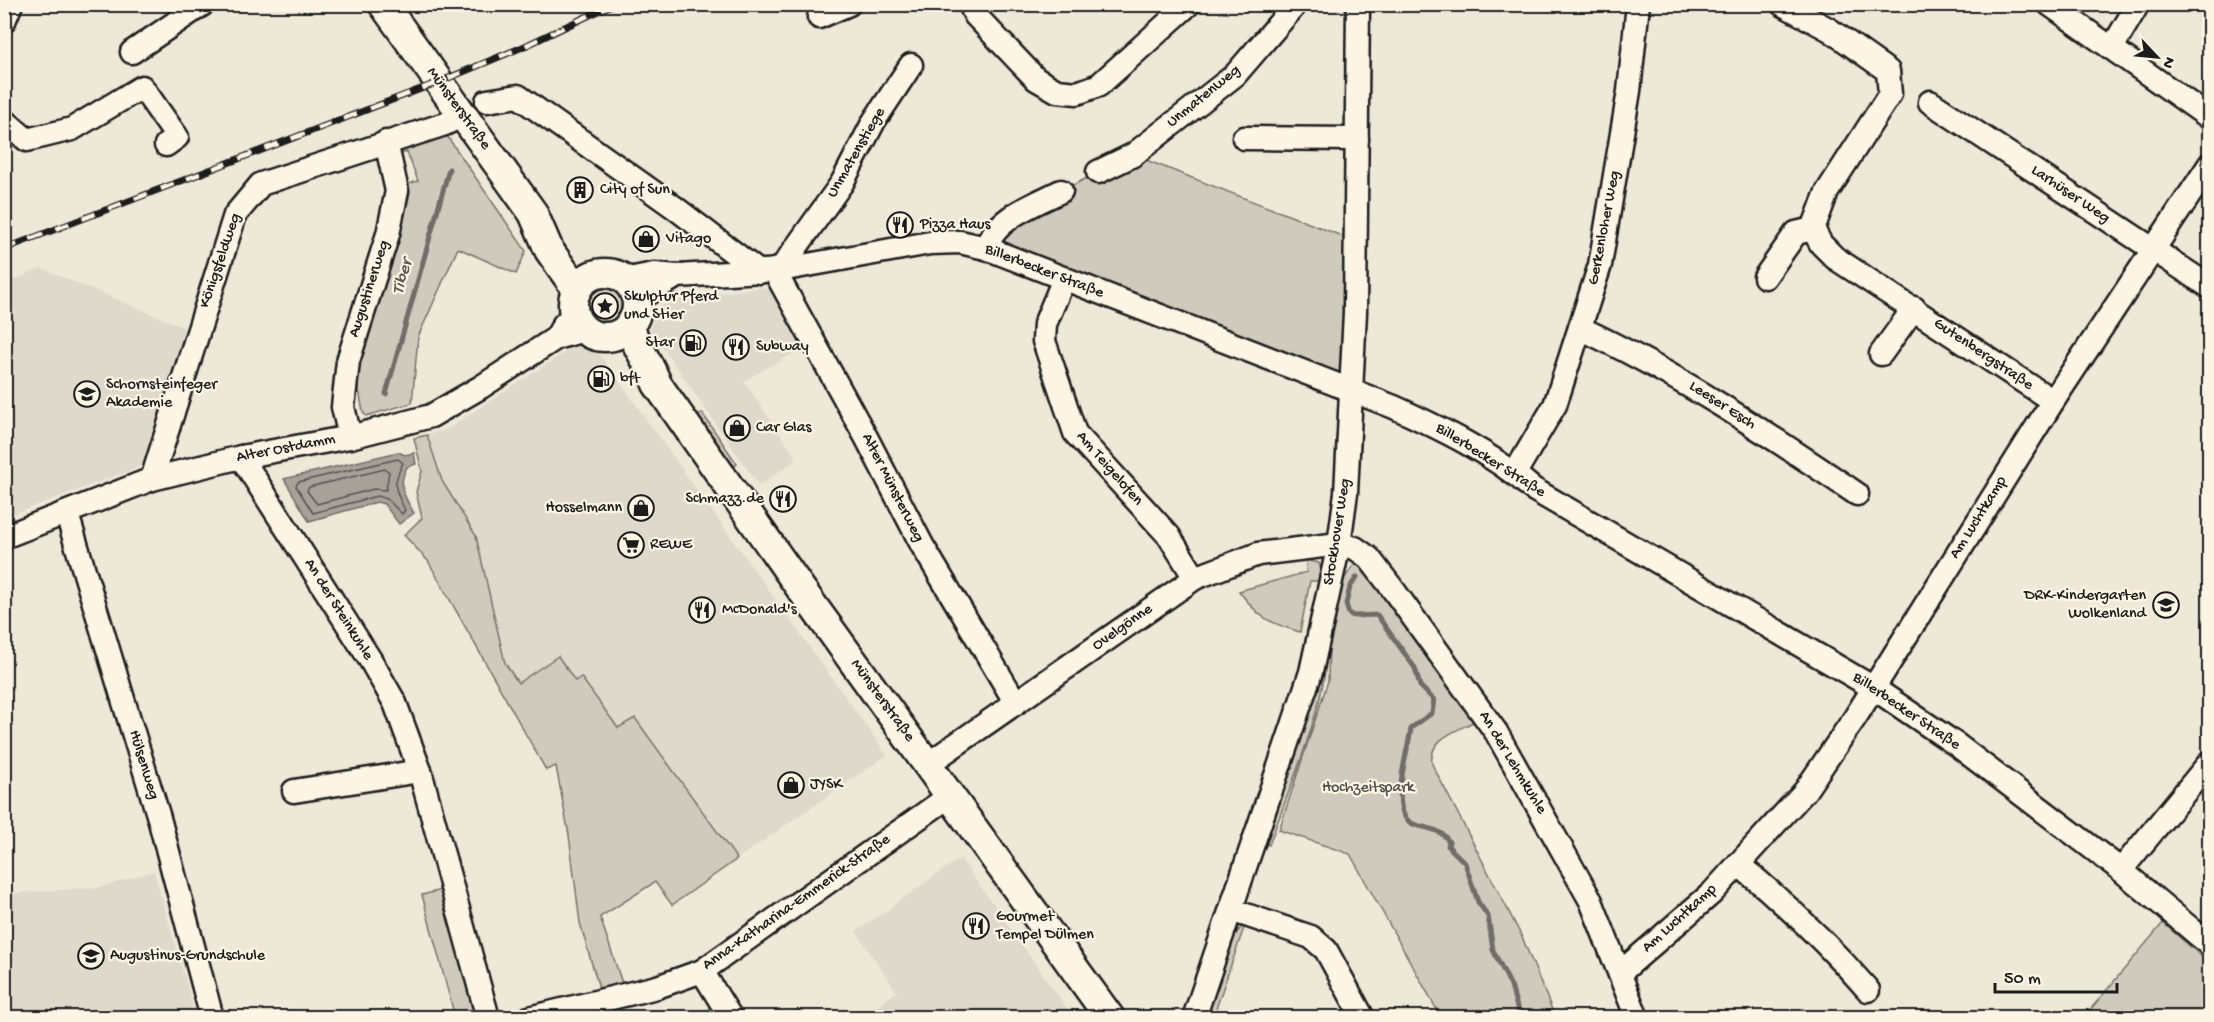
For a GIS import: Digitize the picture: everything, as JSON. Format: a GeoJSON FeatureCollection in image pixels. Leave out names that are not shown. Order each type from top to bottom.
{"type":"FeatureCollection","features":[{"type":"Feature","properties":{"kind":"main road","name":"Münsterstraße"},"geometry":{"type":"LineString","coordinates":[[383,4],[475,108],[533,213],[564,239],[640,375],[657,384],[801,589],[1110,1017]]}},
{"type":"Feature","properties":{"kind":"street"},"geometry":{"type":"LineString","coordinates":[[4,21],[11,4]]}},
{"type":"Feature","properties":{"kind":"street"},"geometry":{"type":"LineString","coordinates":[[132,52],[203,4]]}},
{"type":"Feature","properties":{"kind":"street"},"geometry":{"type":"LineString","coordinates":[[819,16],[849,4]]}},
{"type":"Feature","properties":{"kind":"street"},"geometry":{"type":"LineString","coordinates":[[970,4],[975,15],[1036,79],[1056,91],[1077,93],[1099,85],[1189,4]]}},
{"type":"Feature","properties":{"kind":"street","name":"Unmatenweg"},"geometry":{"type":"LineString","coordinates":[[1098,172],[1132,155],[1235,75],[1296,4]]}},
{"type":"Feature","properties":{"kind":"street","name":"Stockhover Weg"},"geometry":{"type":"LineString","coordinates":[[1194,1017],[1311,672],[1339,544],[1346,493],[1355,312],[1358,4]]}},
{"type":"Feature","properties":{"kind":"street","name":"Gerkenloher Weg"},"geometry":{"type":"LineString","coordinates":[[1515,473],[1555,405],[1600,265],[1610,216],[1638,4]]}},
{"type":"Feature","properties":{"kind":"street"},"geometry":{"type":"LineString","coordinates":[[1765,277],[1796,233],[1813,229],[1827,192],[1890,94],[1888,71],[1879,63],[1830,30],[1782,4]]}},
{"type":"Feature","properties":{"kind":"street"},"geometry":{"type":"LineString","coordinates":[[2049,4],[2210,118]]}},
{"type":"Feature","properties":{"kind":"street"},"geometry":{"type":"LineString","coordinates":[[2112,48],[2138,4]]}},
{"type":"Feature","properties":{"kind":"street","name":"Unmatenstiege"},"geometry":{"type":"LineString","coordinates":[[771,271],[842,183],[874,122],[911,65]]}},
{"type":"Feature","properties":{"kind":"street"},"geometry":{"type":"LineString","coordinates":[[4,120],[27,140],[72,129],[142,87],[177,137],[166,145]]}},
{"type":"Feature","properties":{"kind":"street","name":"Alter Münsterweg"},"geometry":{"type":"LineString","coordinates":[[475,108],[518,96],[674,207],[771,271],[866,437],[922,545],[1016,702]]}},
{"type":"Feature","properties":{"kind":"street","name":"Larhüser Weg"},"geometry":{"type":"LineString","coordinates":[[1930,102],[2210,287]]}},
{"type":"Feature","properties":{"kind":"street","name":"Königsfeldweg"},"geometry":{"type":"LineString","coordinates":[[152,479],[221,253],[242,204],[261,184],[445,124],[475,108]]}},
{"type":"Feature","properties":{"kind":"street"},"geometry":{"type":"LineString","coordinates":[[1244,138],[1357,139]]}},
{"type":"Feature","properties":{"kind":"street","name":"Augustinerweg"},"geometry":{"type":"LineString","coordinates":[[350,437],[344,407],[348,361],[388,234],[397,191],[386,142]]}},
{"type":"Feature","properties":{"kind":"street","name":"Am Luchtkamp"},"geometry":{"type":"LineString","coordinates":[[1621,972],[1712,893],[1805,791],[2053,401],[2210,164]]}},
{"type":"Feature","properties":{"kind":"street"},"geometry":{"type":"LineString","coordinates":[[986,248],[990,237],[1001,224],[1061,191]]}},
{"type":"Feature","properties":{"kind":"street","name":"Gutenbergstraße"},"geometry":{"type":"LineString","coordinates":[[1813,229],[1821,243],[1835,258],[2053,401]]}},
{"type":"Feature","properties":{"kind":"street","name":"Billerbecker Straße"},"geometry":{"type":"LineString","coordinates":[[603,307],[654,274],[677,276],[771,271],[930,243],[960,242],[986,248],[1350,392],[1394,407],[1442,429],[1515,473],[1533,489],[1872,687],[1957,745],[2121,870],[2210,945]]}},
{"type":"Feature","properties":{"kind":"street","name":"Am Teigelofen"},"geometry":{"type":"LineString","coordinates":[[1064,279],[1046,324],[1044,341],[1075,433],[1170,536],[1195,578]]}},
{"type":"Feature","properties":{"kind":"street","name":"Alter Ostdamm"},"geometry":{"type":"LineString","coordinates":[[4,537],[152,479],[241,457],[350,437],[431,416],[481,387],[603,307]]}},
{"type":"Feature","properties":{"kind":"street"},"geometry":{"type":"LineString","coordinates":[[1881,354],[1914,308]]}},
{"type":"Feature","properties":{"kind":"street","name":"Leeser Esch"},"geometry":{"type":"LineString","coordinates":[[1580,328],[1643,358],[1689,385],[1857,494]]}},
{"type":"Feature","properties":{"kind":"street","name":"An der Steinkuhle"},"geometry":{"type":"LineString","coordinates":[[241,457],[371,661],[395,703],[420,771],[488,1017]]}},
{"type":"Feature","properties":{"kind":"street","name":"Hülsenweg"},"geometry":{"type":"LineString","coordinates":[[67,514],[159,818],[212,1017]]}},
{"type":"Feature","properties":{"kind":"street","name":"Ovelgönne"},"geometry":{"type":"LineString","coordinates":[[928,764],[1195,578],[1258,554],[1339,544]]}},
{"type":"Feature","properties":{"kind":"street","name":"An der Lehmkuhle"},"geometry":{"type":"LineString","coordinates":[[1339,544],[1355,548],[1369,558],[1496,732],[1591,901],[1637,1017]]}},
{"type":"Feature","properties":{"kind":"street"},"geometry":{"type":"LineString","coordinates":[[2121,870],[2210,762]]}},
{"type":"Feature","properties":{"kind":"street"},"geometry":{"type":"LineString","coordinates":[[294,791],[420,771]]}},
{"type":"Feature","properties":{"kind":"street","name":"Anna-Katharina-Emmerick-Straße"},"geometry":{"type":"LineString","coordinates":[[529,1017],[657,987],[702,971],[951,795]]}},
{"type":"Feature","properties":{"kind":"street"},"geometry":{"type":"LineString","coordinates":[[1738,864],[1763,884],[1842,960],[1868,990]]}},
{"type":"Feature","properties":{"kind":"street"},"geometry":{"type":"LineString","coordinates":[[1231,910],[1311,937],[1326,950],[1363,1017]]}},
{"type":"Feature","properties":{"kind":"street"},"geometry":{"type":"LineString","coordinates":[[702,971],[731,1017]]}},
{"type":"Feature","properties":{"kind":"shaded area","name":"Schornsteinfeger Akademie"},"geometry":{"type":"Polygon","coordinates":[[[41,268],[190,330],[148,458],[137,468],[5,517],[5,284],[41,268]]]}},
{"type":"Feature","properties":{"kind":"shaded area"},"geometry":{"type":"Polygon","coordinates":[[[761,287],[780,295],[808,345],[744,381],[797,459],[759,486],[650,329],[655,313],[665,302],[761,287]]]}},
{"type":"Feature","properties":{"kind":"shaded area"},"geometry":{"type":"Polygon","coordinates":[[[579,343],[593,345],[887,755],[737,859],[635,718],[618,729],[582,677],[575,681],[558,657],[518,684],[505,663],[476,536],[442,481],[427,435],[447,429],[579,343]]]}},
{"type":"Feature","properties":{"kind":"shaded area"},"geometry":{"type":"Polygon","coordinates":[[[960,858],[1073,1017],[861,1017],[897,992],[856,932],[960,858]]]}},
{"type":"Feature","properties":{"kind":"shaded area","name":"Augustinus-Grundschule"},"geometry":{"type":"Polygon","coordinates":[[[154,871],[196,1017],[5,1017],[5,894],[101,887],[154,871]]]}},
{"type":"Feature","properties":{"kind":"green space"},"geometry":{"type":"Polygon","coordinates":[[[445,133],[526,251],[516,274],[458,248],[418,337],[412,403],[366,416],[363,412],[356,373],[406,206],[408,198],[405,185],[418,181],[407,152],[395,156],[394,150],[445,133]]]}},
{"type":"Feature","properties":{"kind":"green space"},"geometry":{"type":"Polygon","coordinates":[[[1133,155],[1355,241],[1349,392],[989,237],[1061,191],[1133,155]]]}},
{"type":"Feature","properties":{"kind":"green space"},"geometry":{"type":"Polygon","coordinates":[[[605,285],[613,286],[619,291],[624,297],[624,313],[619,319],[613,324],[605,325],[597,324],[591,319],[586,313],[585,305],[586,297],[591,291],[597,286],[605,285]]]}},
{"type":"Feature","properties":{"kind":"green space"},"geometry":{"type":"Polygon","coordinates":[[[702,413],[737,464],[735,466],[724,456],[696,418],[702,413]]]}},
{"type":"Feature","properties":{"kind":"green space"},"geometry":{"type":"Polygon","coordinates":[[[427,435],[442,481],[476,536],[505,663],[518,683],[558,656],[575,681],[581,677],[618,728],[635,718],[737,859],[672,905],[655,882],[600,917],[622,983],[599,988],[580,923],[569,835],[556,766],[546,770],[428,561],[404,535],[422,518],[416,492],[422,471],[414,438],[427,435]]]}},
{"type":"Feature","properties":{"kind":"green space"},"geometry":{"type":"Polygon","coordinates":[[[1305,560],[1319,563],[1322,572],[1321,581],[1310,581],[1300,632],[1265,618],[1239,591],[1307,572],[1305,560]]]}},
{"type":"Feature","properties":{"kind":"green space","name":"Hochzeitspark"},"geometry":{"type":"Polygon","coordinates":[[[1355,563],[1362,566],[1475,721],[1452,732],[1439,742],[1434,748],[1432,764],[1522,937],[1555,1017],[1441,1017],[1350,854],[1279,830],[1328,681],[1329,640],[1342,582],[1355,563]]]}},
{"type":"Feature","properties":{"kind":"green space"},"geometry":{"type":"Polygon","coordinates":[[[1326,644],[1326,664],[1315,715],[1269,845],[1261,842],[1326,644]]]}},
{"type":"Feature","properties":{"kind":"green space"},"geometry":{"type":"Polygon","coordinates":[[[445,889],[479,1016],[455,1017],[422,895],[445,889]]]}},
{"type":"Feature","properties":{"kind":"green space"},"geometry":{"type":"Polygon","coordinates":[[[1246,922],[1213,1017],[1205,1018],[1233,937],[1246,922]]]}},
{"type":"Feature","properties":{"kind":"green space"},"geometry":{"type":"Polygon","coordinates":[[[2163,923],[2209,963],[2209,1017],[2084,1017],[2163,923]]]}},
{"type":"Feature","properties":{"kind":"water"},"geometry":{"type":"Polygon","coordinates":[[[398,452],[405,455],[414,453],[416,464],[407,467],[402,480],[403,491],[414,513],[399,524],[384,504],[377,502],[309,521],[284,479],[398,452]]]}},
{"type":"Feature","properties":{"kind":"waterway","name":"Tiber"},"geometry":{"type":"LineString","coordinates":[[386,394],[449,169]]}},
{"type":"Feature","properties":{"kind":"waterway"},"geometry":{"type":"LineString","coordinates":[[1357,577],[1350,587],[1346,604],[1349,614],[1354,616],[1377,615],[1415,668],[1420,686],[1434,700],[1432,713],[1411,728],[1401,781],[1402,809],[1407,819],[1416,825],[1443,834],[1449,842],[1448,846],[1465,863],[1478,902],[1488,916],[1493,950],[1511,986],[1520,1018]]}},
{"type":"Feature","properties":{"kind":"railway"},"geometry":{"type":"LineString","coordinates":[[4,249],[439,82],[525,46],[613,4]]}},
{"type":"Feature","properties":{"kind":"place","name":"City of Sun"},"geometry":{"type":"Point","coordinates":[580,190]}},
{"type":"Feature","properties":{"kind":"place","name":"Pizza Haus"},"geometry":{"type":"Point","coordinates":[900,225]}},
{"type":"Feature","properties":{"kind":"place","name":"Vitago"},"geometry":{"type":"Point","coordinates":[646,239]}},
{"type":"Feature","properties":{"kind":"place","name":"Skulptur Pferd und Stier"},"geometry":{"type":"Point","coordinates":[605,306]}},
{"type":"Feature","properties":{"kind":"place","name":"Star"},"geometry":{"type":"Point","coordinates":[693,343]}},
{"type":"Feature","properties":{"kind":"place","name":"Subway"},"geometry":{"type":"Point","coordinates":[736,347]}},
{"type":"Feature","properties":{"kind":"place","name":"bft"},"geometry":{"type":"Point","coordinates":[601,379]}},
{"type":"Feature","properties":{"kind":"place","name":"Schornsteinfeger Akademie"},"geometry":{"type":"Point","coordinates":[87,394]}},
{"type":"Feature","properties":{"kind":"place","name":"Car Glas"},"geometry":{"type":"Point","coordinates":[737,428]}},
{"type":"Feature","properties":{"kind":"place","name":"Schmazz.de"},"geometry":{"type":"Point","coordinates":[783,499]}},
{"type":"Feature","properties":{"kind":"place","name":"Hosselmann"},"geometry":{"type":"Point","coordinates":[641,508]}},
{"type":"Feature","properties":{"kind":"place","name":"REWE"},"geometry":{"type":"Point","coordinates":[631,545]}},
{"type":"Feature","properties":{"kind":"place","name":"DRK-Kindergarten Wolkenland"},"geometry":{"type":"Point","coordinates":[2166,605]}},
{"type":"Feature","properties":{"kind":"place","name":"McDonald's"},"geometry":{"type":"Point","coordinates":[702,610]}},
{"type":"Feature","properties":{"kind":"place","name":"JYSK"},"geometry":{"type":"Point","coordinates":[791,785]}},
{"type":"Feature","properties":{"kind":"place","name":"Gourmet Tempel Dülmen"},"geometry":{"type":"Point","coordinates":[976,926]}},
{"type":"Feature","properties":{"kind":"place","name":"Augustinus-Grundschule"},"geometry":{"type":"Point","coordinates":[91,956]}}]}
